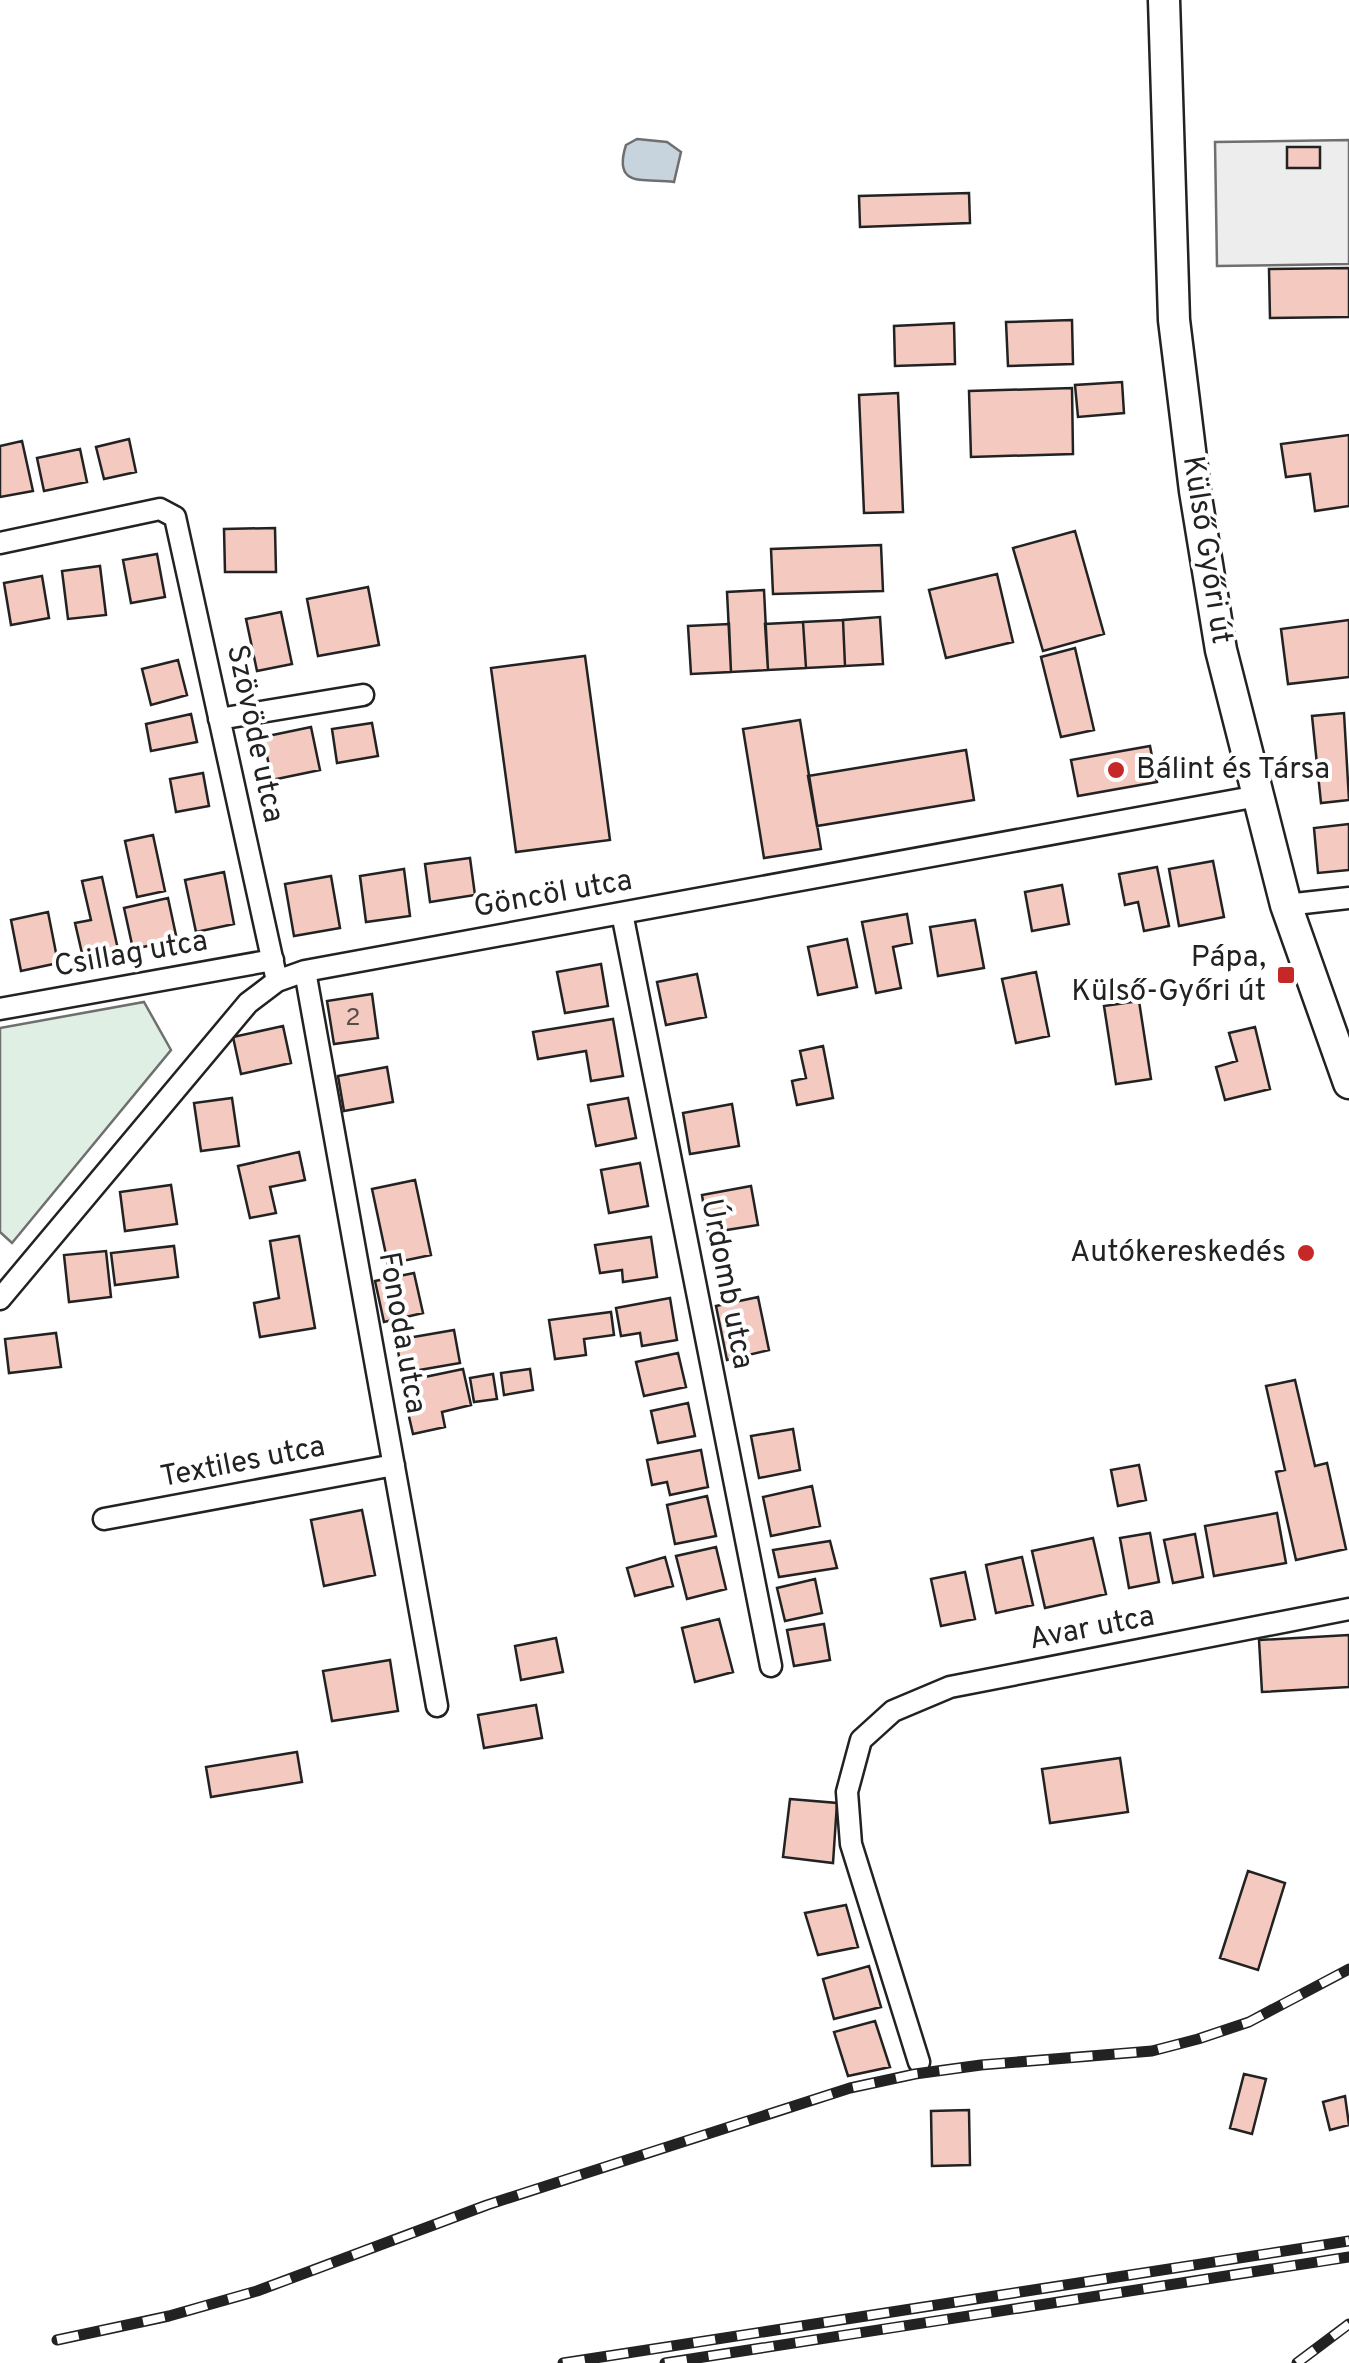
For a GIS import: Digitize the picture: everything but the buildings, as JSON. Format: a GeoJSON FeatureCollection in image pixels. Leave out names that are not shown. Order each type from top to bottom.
{"type":"FeatureCollection","features":[{"type":"Feature","properties":{"kind":"main road","name":"Külső Győri út"},"geometry":{"type":"LineString","coordinates":[[1164,0],[1174,320],[1195,492],[1221,650],[1286,905],[1349,1083]]}},
{"type":"Feature","properties":{"kind":"street","name":"Szövöde utca"},"geometry":{"type":"LineString","coordinates":[[0,543],[160,509],[175,517],[275,970]]}},
{"type":"Feature","properties":{"kind":"street"},"geometry":{"type":"LineString","coordinates":[[220,718],[363,695]]}},
{"type":"Feature","properties":{"kind":"street","name":"Göncöl utca"},"geometry":{"type":"LineString","coordinates":[[0,1300],[275,970],[305,971],[1258,796]]}},
{"type":"Feature","properties":{"kind":"street"},"geometry":{"type":"LineString","coordinates":[[1286,905],[1349,898]]}},
{"type":"Feature","properties":{"kind":"street","name":"Úrdomb utca"},"geometry":{"type":"LineString","coordinates":[[622,913],[771,1666]]}},
{"type":"Feature","properties":{"kind":"street","name":"Csillag utca"},"geometry":{"type":"LineString","coordinates":[[0,1009],[275,970]]}},
{"type":"Feature","properties":{"kind":"street","name":"Fonoda utca"},"geometry":{"type":"LineString","coordinates":[[305,971],[437,1706]]}},
{"type":"Feature","properties":{"kind":"street","name":"Textiles utca"},"geometry":{"type":"LineString","coordinates":[[104,1519],[394,1466]]}},
{"type":"Feature","properties":{"kind":"street","name":"Avar utca"},"geometry":{"type":"LineString","coordinates":[[918,2062],[851,1844],[847,1792],[861,1740],[892,1711],[950,1687],[1349,1610]]}},
{"type":"Feature","properties":{"kind":"green space"},"geometry":{"type":"Polygon","coordinates":[[[144,1002],[171,1050],[12,1243],[0,1232],[0,1028],[144,1002]]]}},
{"type":"Feature","properties":{"kind":"shaded area"},"geometry":{"type":"Polygon","coordinates":[[[637,139],[667,142],[681,152],[674,182],[627,175],[623,159],[626,145],[637,139]]]}},
{"type":"Feature","properties":{"kind":"shaded area"},"geometry":{"type":"Polygon","coordinates":[[[1349,140],[1349,264],[1217,266],[1215,142],[1349,140]]]}},
{"type":"Feature","properties":{"kind":"railway"},"geometry":{"type":"LineString","coordinates":[[57,2340],[169,2316],[257,2291],[487,2205],[850,2088],[981,2065],[1152,2051],[1198,2039],[1249,2022],[1349,1969]]}},
{"type":"Feature","properties":{"kind":"railway"},"geometry":{"type":"LineString","coordinates":[[563,2363],[1349,2241]]}},
{"type":"Feature","properties":{"kind":"railway"},"geometry":{"type":"LineString","coordinates":[[665,2363],[1349,2257]]}},
{"type":"Feature","properties":{"kind":"railway"},"geometry":{"type":"LineString","coordinates":[[1297,2363],[1349,2324]]}},
{"type":"Feature","properties":{"kind":"place","name":"Bálint és Társa"},"geometry":{"type":"Point","coordinates":[1116,770]}},
{"type":"Feature","properties":{"kind":"place","name":"Pápa, Külső-Győri út"},"geometry":{"type":"Point","coordinates":[1286,975]}},
{"type":"Feature","properties":{"kind":"place","name":"Autókereskedés"},"geometry":{"type":"Point","coordinates":[1306,1253]}}]}
